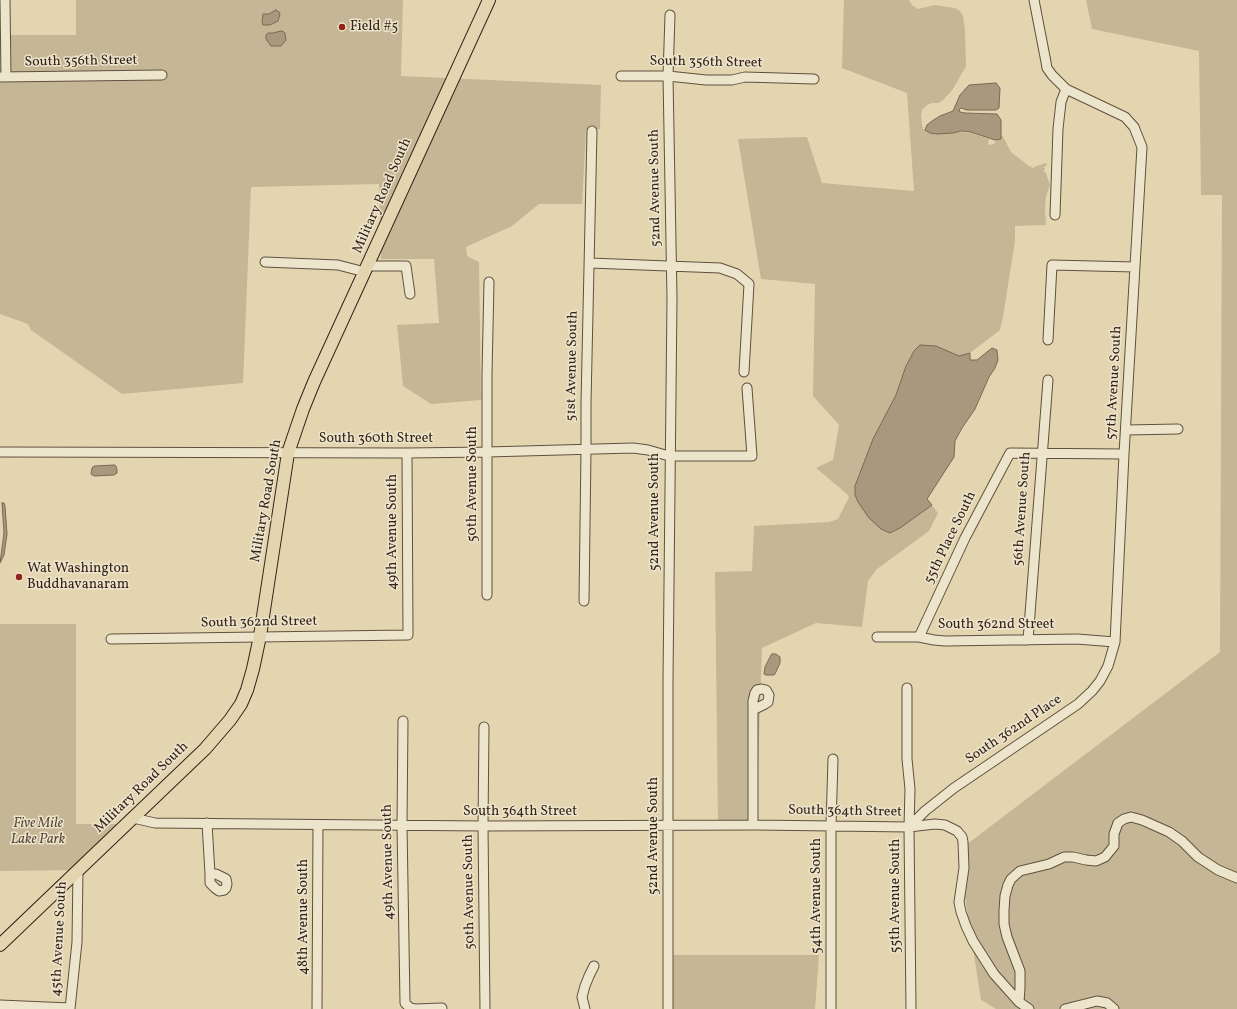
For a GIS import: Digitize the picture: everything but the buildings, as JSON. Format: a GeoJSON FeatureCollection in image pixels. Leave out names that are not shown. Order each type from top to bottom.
{"type":"FeatureCollection","features":[{"type":"Feature","properties":{"kind":"main road","name":"Military Road South"},"geometry":{"type":"LineString","coordinates":[[0,945],[205,749],[230,720],[241,704],[253,669],[260,636],[288,453],[303,409],[489,0]]}},
{"type":"Feature","properties":{"kind":"street"},"geometry":{"type":"LineString","coordinates":[[3,77],[5,0]]}},
{"type":"Feature","properties":{"kind":"street"},"geometry":{"type":"LineString","coordinates":[[1034,0],[1047,68],[1066,89],[1061,102],[1058,129],[1055,214]]}},
{"type":"Feature","properties":{"kind":"street","name":"52nd Avenue South"},"geometry":{"type":"LineString","coordinates":[[668,1009],[669,456],[671,266],[668,76],[670,15]]}},
{"type":"Feature","properties":{"kind":"street","name":"South 356th Street"},"geometry":{"type":"LineString","coordinates":[[3,77],[162,75]]}},
{"type":"Feature","properties":{"kind":"street","name":"South 356th Street"},"geometry":{"type":"LineString","coordinates":[[621,76],[668,76],[706,80],[732,80],[745,77],[814,79]]}},
{"type":"Feature","properties":{"kind":"street","name":"57th Avenue South"},"geometry":{"type":"LineString","coordinates":[[1066,89],[1124,117],[1134,127],[1142,147],[1124,454],[1115,642]]}},
{"type":"Feature","properties":{"kind":"street","name":"51st Avenue South"},"geometry":{"type":"LineString","coordinates":[[584,601],[586,403],[592,131]]}},
{"type":"Feature","properties":{"kind":"street"},"geometry":{"type":"LineString","coordinates":[[265,262],[338,264],[366,269],[406,266],[410,294]]}},
{"type":"Feature","properties":{"kind":"street"},"geometry":{"type":"LineString","coordinates":[[590,263],[720,268],[737,274],[749,284],[744,372]]}},
{"type":"Feature","properties":{"kind":"street"},"geometry":{"type":"LineString","coordinates":[[1048,340],[1052,264],[1135,267]]}},
{"type":"Feature","properties":{"kind":"street","name":"50th Avenue South"},"geometry":{"type":"LineString","coordinates":[[487,595],[487,374],[489,282]]}},
{"type":"Feature","properties":{"kind":"street","name":"56th Avenue South"},"geometry":{"type":"LineString","coordinates":[[1028,640],[1048,380]]}},
{"type":"Feature","properties":{"kind":"street","name":"South 360th Street"},"geometry":{"type":"LineString","coordinates":[[0,452],[407,453],[633,448],[648,450],[669,456],[752,456],[748,388]]}},
{"type":"Feature","properties":{"kind":"street"},"geometry":{"type":"LineString","coordinates":[[1126,430],[1178,429]]}},
{"type":"Feature","properties":{"kind":"street","name":"49th Avenue South"},"geometry":{"type":"LineString","coordinates":[[407,453],[408,635]]}},
{"type":"Feature","properties":{"kind":"street","name":"55th Place South"},"geometry":{"type":"LineString","coordinates":[[919,637],[965,538],[1010,453],[1042,453]]}},
{"type":"Feature","properties":{"kind":"street"},"geometry":{"type":"LineString","coordinates":[[1042,453],[1124,454]]}},
{"type":"Feature","properties":{"kind":"street","name":"South 362nd Street"},"geometry":{"type":"LineString","coordinates":[[112,639],[408,635]]}},
{"type":"Feature","properties":{"kind":"street","name":"South 362nd Street"},"geometry":{"type":"LineString","coordinates":[[878,637],[919,637],[945,641],[1077,639],[1115,642]]}},
{"type":"Feature","properties":{"kind":"street","name":"South 362nd Place"},"geometry":{"type":"LineString","coordinates":[[909,827],[925,811],[954,788],[1078,704],[1100,681],[1108,666],[1115,642]]}},
{"type":"Feature","properties":{"kind":"street","name":"55th Avenue South"},"geometry":{"type":"LineString","coordinates":[[907,688],[907,759],[910,789],[910,1009]]}},
{"type":"Feature","properties":{"kind":"street"},"geometry":{"type":"LineString","coordinates":[[753,710],[753,825]]}},
{"type":"Feature","properties":{"kind":"street","name":"49th Avenue South"},"geometry":{"type":"LineString","coordinates":[[403,721],[402,825],[405,1003],[410,1008],[415,1009],[442,1008]]}},
{"type":"Feature","properties":{"kind":"street","name":"50th Avenue South"},"geometry":{"type":"LineString","coordinates":[[484,727],[483,826],[485,1009]]}},
{"type":"Feature","properties":{"kind":"street","name":"54th Avenue South"},"geometry":{"type":"LineString","coordinates":[[831,1009],[831,826],[833,760]]}},
{"type":"Feature","properties":{"kind":"street"},"geometry":{"type":"LineString","coordinates":[[1019,1002],[1020,971],[1007,937],[1004,924],[1004,905],[1008,886],[1011,880],[1020,871],[1049,864],[1064,857],[1096,861],[1105,857],[1114,846],[1114,834],[1118,823],[1131,817],[1142,820],[1169,832],[1182,841],[1198,857],[1218,870],[1237,878]]}},
{"type":"Feature","properties":{"kind":"street","name":"South 364th Street"},"geometry":{"type":"LineString","coordinates":[[133,818],[155,823],[318,825],[753,825],[909,827]]}},
{"type":"Feature","properties":{"kind":"street"},"geometry":{"type":"LineString","coordinates":[[207,823],[210,874]]}},
{"type":"Feature","properties":{"kind":"street"},"geometry":{"type":"LineString","coordinates":[[909,827],[934,824],[945,826],[957,831],[962,837],[964,855],[963,879],[959,897],[961,912],[973,941],[986,963],[997,978],[1019,1002],[1029,1009]]}},
{"type":"Feature","properties":{"kind":"street","name":"48th Avenue South"},"geometry":{"type":"LineString","coordinates":[[317,1009],[318,825]]}},
{"type":"Feature","properties":{"kind":"street","name":"45th Avenue South"},"geometry":{"type":"LineString","coordinates":[[70,1008],[77,942],[78,870]]}},
{"type":"Feature","properties":{"kind":"street"},"geometry":{"type":"LineString","coordinates":[[584,1009],[582,997],[588,976],[594,966]]}},
{"type":"Feature","properties":{"kind":"street"},"geometry":{"type":"LineString","coordinates":[[1064,1009],[1098,1001],[1107,1003],[1114,1009]]}},
{"type":"Feature","properties":{"kind":"street"},"geometry":{"type":"LineString","coordinates":[[0,1005],[70,1008]]}},
{"type":"Feature","properties":{"kind":"green space"},"geometry":{"type":"Polygon","coordinates":[[[76,0],[403,0],[401,76],[601,85],[600,129],[586,130],[582,204],[539,204],[512,226],[466,247],[467,256],[479,262],[481,400],[431,404],[403,386],[397,325],[439,323],[434,259],[381,259],[379,184],[251,187],[243,383],[122,394],[31,330],[28,324],[0,314],[0,35],[76,35],[76,0]]]}},
{"type":"Feature","properties":{"kind":"green space"},"geometry":{"type":"Polygon","coordinates":[[[844,0],[909,0],[912,5],[918,9],[935,5],[955,8],[960,11],[963,16],[965,30],[966,66],[953,89],[944,99],[939,103],[927,105],[922,110],[921,117],[923,129],[934,134],[959,132],[972,133],[989,139],[988,145],[994,144],[1002,135],[1011,152],[1029,166],[1035,169],[1034,167],[1046,163],[1047,165],[1044,167],[1045,170],[1043,171],[1046,173],[1050,185],[1046,197],[1046,225],[1015,226],[1015,241],[1000,330],[970,353],[970,360],[976,361],[992,348],[997,350],[998,360],[975,409],[955,441],[954,457],[927,499],[938,513],[929,531],[877,569],[868,581],[862,627],[816,623],[762,648],[756,825],[718,825],[715,572],[752,571],[754,526],[829,522],[838,519],[849,497],[816,468],[833,460],[839,425],[813,396],[815,284],[761,279],[738,139],[807,137],[822,183],[914,191],[907,93],[842,68],[844,0]]]}},
{"type":"Feature","properties":{"kind":"green space"},"geometry":{"type":"Polygon","coordinates":[[[1086,0],[1237,0],[1237,1009],[996,1009],[981,1000],[958,851],[1220,652],[1222,195],[1201,195],[1199,51],[1092,29],[1086,0]]]}},
{"type":"Feature","properties":{"kind":"green space","name":"Five Mile Lake Park"},"geometry":{"type":"Polygon","coordinates":[[[0,624],[76,624],[76,824],[126,824],[78,870],[0,871],[0,624]]]}},
{"type":"Feature","properties":{"kind":"green space"},"geometry":{"type":"Polygon","coordinates":[[[667,955],[819,955],[815,1009],[668,1009],[667,955]]]}},
{"type":"Feature","properties":{"kind":"shaded area"},"geometry":{"type":"Polygon","coordinates":[[[276,10],[280,14],[278,21],[270,25],[263,25],[263,14],[269,14],[276,10]]]}},
{"type":"Feature","properties":{"kind":"shaded area"},"geometry":{"type":"Polygon","coordinates":[[[284,32],[286,40],[281,46],[271,46],[266,39],[266,35],[268,33],[284,32]]]}},
{"type":"Feature","properties":{"kind":"shaded area"},"geometry":{"type":"Polygon","coordinates":[[[996,83],[1000,88],[999,108],[996,110],[967,110],[961,108],[959,110],[960,112],[965,113],[997,114],[1001,120],[1001,139],[995,140],[971,132],[961,131],[937,134],[930,133],[925,130],[927,125],[932,121],[953,111],[960,95],[969,85],[996,83]]]}},
{"type":"Feature","properties":{"kind":"shaded area"},"geometry":{"type":"Polygon","coordinates":[[[920,345],[936,346],[959,356],[970,353],[970,360],[977,360],[992,348],[997,350],[998,360],[975,409],[955,441],[954,457],[927,499],[932,505],[900,528],[890,533],[881,529],[869,518],[858,502],[855,495],[855,486],[873,439],[896,395],[906,366],[914,351],[920,345]]]}},
{"type":"Feature","properties":{"kind":"shaded area"},"geometry":{"type":"Polygon","coordinates":[[[94,466],[116,466],[117,473],[114,475],[94,476],[91,474],[94,466]]]}},
{"type":"Feature","properties":{"kind":"shaded area"},"geometry":{"type":"Polygon","coordinates":[[[2,503],[4,503],[5,506],[7,534],[4,555],[0,563],[4,533],[2,503]]]}},
{"type":"Feature","properties":{"kind":"shaded area"},"geometry":{"type":"Polygon","coordinates":[[[772,654],[776,654],[780,657],[780,663],[774,675],[766,675],[764,674],[765,667],[772,654]]]}},
{"type":"Feature","properties":{"kind":"place","name":"Field #5"},"geometry":{"type":"Point","coordinates":[342,27]}},
{"type":"Feature","properties":{"kind":"place","name":"Wat Washington Buddhavanaram"},"geometry":{"type":"Point","coordinates":[19,577]}}]}
